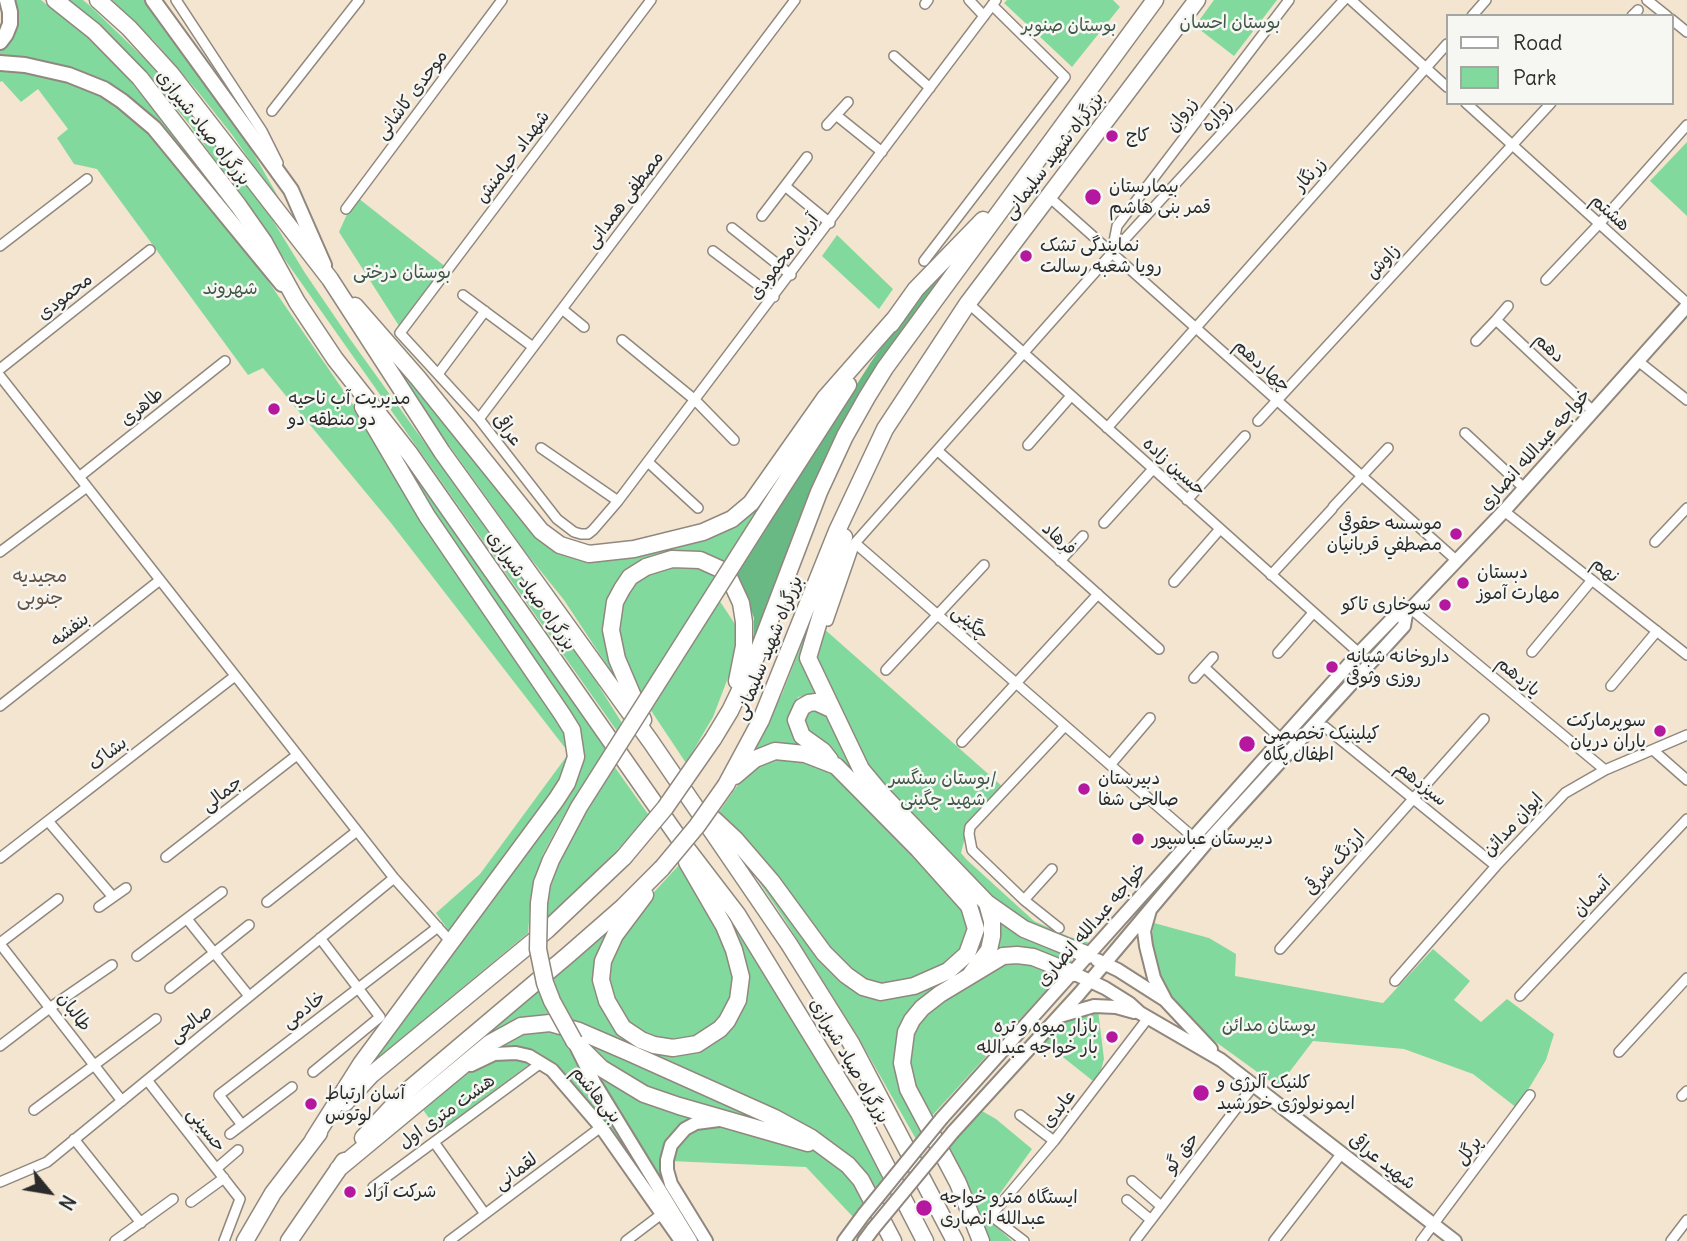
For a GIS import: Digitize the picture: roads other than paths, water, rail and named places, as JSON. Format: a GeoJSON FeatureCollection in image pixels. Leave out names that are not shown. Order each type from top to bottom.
{"type":"FeatureCollection","features":[{"type":"Feature","properties":{"kind":"highway","name":"بزرگراه صیاد شیرازی"},"geometry":{"type":"LineString","coordinates":[[55,0],[106,43],[140,78],[175,121],[264,242],[297,302],[335,359],[410,454],[678,837],[737,914],[859,1113],[925,1241]]}},
{"type":"Feature","properties":{"kind":"highway","name":"بزرگراه صیاد شیرازی"},"geometry":{"type":"LineString","coordinates":[[98,0],[129,28],[171,74],[330,279],[442,452],[651,743],[789,944],[852,1043],[955,1241]]}},
{"type":"Feature","properties":{"kind":"highway","name":"بزرگراه شهید سلیمانی"},"geometry":{"type":"LineString","coordinates":[[313,1140],[372,1075],[547,930],[624,857],[665,808],[730,711],[755,657],[819,492],[855,419],[885,368],[1155,0]]}},
{"type":"Feature","properties":{"kind":"highway","name":"بزرگراه شهید سلیمانی"},"geometry":{"type":"LineString","coordinates":[[289,1241],[338,1168],[380,1117],[622,907],[662,868],[697,826],[726,785],[761,720],[837,531],[885,429],[968,303],[1197,0]]}},
{"type":"Feature","properties":{"kind":"highway"},"geometry":{"type":"LineString","coordinates":[[823,1147],[644,1094],[601,1068],[574,1041],[552,1001],[542,974],[538,948],[542,883],[579,807],[833,407],[916,289],[1024,179]]}},
{"type":"Feature","properties":{"kind":"highway"},"geometry":{"type":"LineString","coordinates":[[330,279],[393,348],[541,531],[560,545],[589,554],[634,550],[703,532],[732,519],[751,503],[825,398],[897,316]]}},
{"type":"Feature","properties":{"kind":"highway"},"geometry":{"type":"LineString","coordinates":[[244,1241],[273,1193],[313,1140],[361,1064],[556,800],[573,770],[576,757],[572,730],[427,516],[335,359]]}},
{"type":"Feature","properties":{"kind":"highway"},"geometry":{"type":"LineString","coordinates":[[858,484],[807,658],[830,708],[869,779],[987,903],[1024,929],[1088,955]]}},
{"type":"Feature","properties":{"kind":"highway"},"geometry":{"type":"LineString","coordinates":[[651,743],[617,659],[611,630],[615,602],[622,589],[631,577],[646,567],[672,559],[700,560],[720,569],[735,588],[744,622],[744,646],[730,711]]}},
{"type":"Feature","properties":{"kind":"highway"},"geometry":{"type":"LineString","coordinates":[[687,796],[734,839],[783,895],[824,953],[846,975],[863,987],[881,992],[902,989],[929,981],[948,971],[967,954],[976,929],[974,917],[962,895],[822,751],[802,736],[797,726],[797,714],[802,707],[816,702],[830,708]]}},
{"type":"Feature","properties":{"kind":"highway"},"geometry":{"type":"LineString","coordinates":[[726,785],[755,759],[775,751],[805,754],[836,766]]}},
{"type":"Feature","properties":{"kind":"highway"},"geometry":{"type":"LineString","coordinates":[[662,868],[611,943],[603,961],[601,980],[611,1011],[624,1028],[641,1040],[673,1048],[697,1044],[720,1029],[734,1011],[741,988],[739,965],[730,938],[688,863],[678,837]]}},
{"type":"Feature","properties":{"kind":"highway"},"geometry":{"type":"LineString","coordinates":[[971,974],[982,962],[991,943],[992,921],[987,903]]}},
{"type":"Feature","properties":{"kind":"highway"},"geometry":{"type":"LineString","coordinates":[[981,1241],[958,1183],[908,1089],[902,1063],[904,1040],[912,1020],[922,1008],[997,959],[1010,955],[1033,957],[1073,973]]}},
{"type":"Feature","properties":{"kind":"highway"},"geometry":{"type":"LineString","coordinates":[[338,1168],[490,1043],[515,1028],[538,1023],[563,1025],[796,1128],[848,1166],[861,1180],[893,1241]]}},
{"type":"Feature","properties":{"kind":"main road"},"geometry":{"type":"LineString","coordinates":[[0,42],[10,24],[7,0]]}},
{"type":"Feature","properties":{"kind":"main road"},"geometry":{"type":"LineString","coordinates":[[153,0],[291,190],[330,279]]}},
{"type":"Feature","properties":{"kind":"main road"},"geometry":{"type":"LineString","coordinates":[[0,63],[52,71],[85,80],[104,89],[139,114],[163,138],[297,302]]}},
{"type":"Feature","properties":{"kind":"main road","name":"خواجه عبدالله انصاری"},"geometry":{"type":"LineString","coordinates":[[864,1241],[953,1132],[1090,981],[1207,842],[1404,626],[1408,612],[1504,511],[1687,305]]}},
{"type":"Feature","properties":{"kind":"main road","name":"خواجه عبدالله انصاری"},"geometry":{"type":"LineString","coordinates":[[844,1241],[942,1118],[1193,837],[1359,653],[1395,616],[1408,612]]}},
{"type":"Feature","properties":{"kind":"main road"},"geometry":{"type":"LineString","coordinates":[[1152,906],[1144,931],[1146,946],[1154,978],[1165,1000]]}},
{"type":"Feature","properties":{"kind":"main road","name":"شهید عراقی"},"geometry":{"type":"LineString","coordinates":[[1088,955],[1118,970],[1165,1000],[1221,1060]]}},
{"type":"Feature","properties":{"kind":"main road","name":"شهید عراقی"},"geometry":{"type":"LineString","coordinates":[[1073,973],[1129,1003],[1144,1015],[1221,1060],[1454,1241]]}},
{"type":"Feature","properties":{"kind":"main road"},"geometry":{"type":"LineString","coordinates":[[1057,1017],[1094,1006],[1116,1007],[1144,1015]]}},
{"type":"Feature","properties":{"kind":"main road"},"geometry":{"type":"LineString","coordinates":[[574,1041],[594,1082],[691,1241]]}},
{"type":"Feature","properties":{"kind":"main road","name":"بنی‌هاشم"},"geometry":{"type":"LineString","coordinates":[[443,1081],[484,1058],[501,1053],[529,1056],[541,1063],[562,1080],[601,1127],[681,1241]]}},
{"type":"Feature","properties":{"kind":"main road"},"geometry":{"type":"LineString","coordinates":[[706,1241],[671,1184],[667,1160],[671,1145],[685,1129],[696,1123],[724,1119]]}},
{"type":"Feature","properties":{"kind":"street"},"geometry":{"type":"LineString","coordinates":[[176,0],[262,131],[291,190]]}},
{"type":"Feature","properties":{"kind":"street"},"geometry":{"type":"LineString","coordinates":[[272,111],[359,0]]}},
{"type":"Feature","properties":{"kind":"street","name":"موحدی کاشانی"},"geometry":{"type":"LineString","coordinates":[[346,209],[502,0]]}},
{"type":"Feature","properties":{"kind":"street","name":"شهداد حیامنش"},"geometry":{"type":"LineString","coordinates":[[400,333],[651,0]]}},
{"type":"Feature","properties":{"kind":"street","name":"مصطفی همدانی"},"geometry":{"type":"LineString","coordinates":[[479,419],[795,0]]}},
{"type":"Feature","properties":{"kind":"street"},"geometry":{"type":"LineString","coordinates":[[969,0],[984,16]]}},
{"type":"Feature","properties":{"kind":"street","name":"زروان"},"geometry":{"type":"LineString","coordinates":[[1112,253],[1117,226],[1289,0]]}},
{"type":"Feature","properties":{"kind":"street","name":"زواره"},"geometry":{"type":"LineString","coordinates":[[1024,353],[1344,0]]}},
{"type":"Feature","properties":{"kind":"street"},"geometry":{"type":"LineString","coordinates":[[1351,0],[1446,86]]}},
{"type":"Feature","properties":{"kind":"street"},"geometry":{"type":"LineString","coordinates":[[1474,14],[1486,0]]}},
{"type":"Feature","properties":{"kind":"street"},"geometry":{"type":"LineString","coordinates":[[1647,0],[1664,14]]}},
{"type":"Feature","properties":{"kind":"street"},"geometry":{"type":"LineString","coordinates":[[925,261],[1065,77],[994,3]]}},
{"type":"Feature","properties":{"kind":"street","name":"آریان محمودی"},"geometry":{"type":"LineString","coordinates":[[593,530],[791,275],[994,3]]}},
{"type":"Feature","properties":{"kind":"street"},"geometry":{"type":"LineString","coordinates":[[1673,21],[1687,32]]}},
{"type":"Feature","properties":{"kind":"street","name":"زرنگار"},"geometry":{"type":"LineString","coordinates":[[1107,428],[1446,45]]}},
{"type":"Feature","properties":{"kind":"street"},"geometry":{"type":"LineString","coordinates":[[894,56],[930,88]]}},
{"type":"Feature","properties":{"kind":"street"},"geometry":{"type":"LineString","coordinates":[[827,125],[848,102]]}},
{"type":"Feature","properties":{"kind":"street","name":"هشتم"},"geometry":{"type":"LineString","coordinates":[[1468,105],[1687,305]]}},
{"type":"Feature","properties":{"kind":"street","name":"زاوش"},"geometry":{"type":"LineString","coordinates":[[1258,421],[1549,105]]}},
{"type":"Feature","properties":{"kind":"street"},"geometry":{"type":"LineString","coordinates":[[836,115],[883,152]]}},
{"type":"Feature","properties":{"kind":"street"},"geometry":{"type":"LineString","coordinates":[[1546,280],[1600,224],[1687,125]]}},
{"type":"Feature","properties":{"kind":"street"},"geometry":{"type":"LineString","coordinates":[[762,216],[807,157]]}},
{"type":"Feature","properties":{"kind":"street"},"geometry":{"type":"LineString","coordinates":[[0,246],[87,178]]}},
{"type":"Feature","properties":{"kind":"street"},"geometry":{"type":"LineString","coordinates":[[785,186],[830,223]]}},
{"type":"Feature","properties":{"kind":"street","name":"چهاردهم"},"geometry":{"type":"LineString","coordinates":[[1048,196],[1456,560]]}},
{"type":"Feature","properties":{"kind":"street"},"geometry":{"type":"LineString","coordinates":[[732,228],[791,275]]}},
{"type":"Feature","properties":{"kind":"street","name":"محمودی"},"geometry":{"type":"LineString","coordinates":[[0,369],[150,250]]}},
{"type":"Feature","properties":{"kind":"street"},"geometry":{"type":"LineString","coordinates":[[713,251],[774,297]]}},
{"type":"Feature","properties":{"kind":"street"},"geometry":{"type":"LineString","coordinates":[[463,295],[533,347]]}},
{"type":"Feature","properties":{"kind":"street","name":"حسین زاده"},"geometry":{"type":"LineString","coordinates":[[968,303],[1359,653]]}},
{"type":"Feature","properties":{"kind":"street"},"geometry":{"type":"LineString","coordinates":[[1476,341],[1508,306]]}},
{"type":"Feature","properties":{"kind":"street"},"geometry":{"type":"LineString","coordinates":[[562,309],[584,327]]}},
{"type":"Feature","properties":{"kind":"street"},"geometry":{"type":"LineString","coordinates":[[438,373],[485,311]]}},
{"type":"Feature","properties":{"kind":"street","name":"دهم"},"geometry":{"type":"LineString","coordinates":[[1496,320],[1593,411]]}},
{"type":"Feature","properties":{"kind":"street","name":"عراقی"},"geometry":{"type":"LineString","coordinates":[[400,333],[479,419],[557,519],[574,532],[588,534],[593,530]]}},
{"type":"Feature","properties":{"kind":"street"},"geometry":{"type":"LineString","coordinates":[[622,340],[695,400],[734,440]]}},
{"type":"Feature","properties":{"kind":"street"},"geometry":{"type":"LineString","coordinates":[[828,621],[855,543],[1024,353]]}},
{"type":"Feature","properties":{"kind":"street","name":"طاهری"},"geometry":{"type":"LineString","coordinates":[[79,477],[225,361]]}},
{"type":"Feature","properties":{"kind":"street"},"geometry":{"type":"LineString","coordinates":[[1638,361],[1687,400]]}},
{"type":"Feature","properties":{"kind":"street"},"geometry":{"type":"LineString","coordinates":[[0,376],[394,878],[450,941]]}},
{"type":"Feature","properties":{"kind":"street"},"geometry":{"type":"LineString","coordinates":[[1028,444],[1071,396]]}},
{"type":"Feature","properties":{"kind":"street"},"geometry":{"type":"LineString","coordinates":[[1465,433],[1524,488]]}},
{"type":"Feature","properties":{"kind":"street"},"geometry":{"type":"LineString","coordinates":[[1187,500],[1245,436]]}},
{"type":"Feature","properties":{"kind":"street"},"geometry":{"type":"LineString","coordinates":[[541,448],[618,501]]}},
{"type":"Feature","properties":{"kind":"street"},"geometry":{"type":"LineString","coordinates":[[1271,575],[1388,448]]}},
{"type":"Feature","properties":{"kind":"street","name":"فرهاد"},"geometry":{"type":"LineString","coordinates":[[937,451],[1159,649]]}},
{"type":"Feature","properties":{"kind":"street"},"geometry":{"type":"LineString","coordinates":[[648,462],[698,508]]}},
{"type":"Feature","properties":{"kind":"street"},"geometry":{"type":"LineString","coordinates":[[1104,523],[1153,469]]}},
{"type":"Feature","properties":{"kind":"street"},"geometry":{"type":"LineString","coordinates":[[0,552],[87,487]]}},
{"type":"Feature","properties":{"kind":"street"},"geometry":{"type":"LineString","coordinates":[[1655,542],[1687,508]]}},
{"type":"Feature","properties":{"kind":"street","name":"نهم"},"geometry":{"type":"LineString","coordinates":[[1504,511],[1687,655]]}},
{"type":"Feature","properties":{"kind":"street"},"geometry":{"type":"LineString","coordinates":[[1174,582],[1220,529]]}},
{"type":"Feature","properties":{"kind":"street"},"geometry":{"type":"LineString","coordinates":[[1060,561],[1083,536]]}},
{"type":"Feature","properties":{"kind":"street","name":"چگینی"},"geometry":{"type":"LineString","coordinates":[[855,543],[1193,837]]}},
{"type":"Feature","properties":{"kind":"street"},"geometry":{"type":"LineString","coordinates":[[886,670],[984,565]]}},
{"type":"Feature","properties":{"kind":"street","name":"بنفشه"},"geometry":{"type":"LineString","coordinates":[[0,706],[160,580]]}},
{"type":"Feature","properties":{"kind":"street"},"geometry":{"type":"LineString","coordinates":[[1532,652],[1591,580]]}},
{"type":"Feature","properties":{"kind":"street"},"geometry":{"type":"LineString","coordinates":[[962,742],[1098,594]]}},
{"type":"Feature","properties":{"kind":"street","name":"یازدهم"},"geometry":{"type":"LineString","coordinates":[[1408,612],[1605,770]]}},
{"type":"Feature","properties":{"kind":"street"},"geometry":{"type":"LineString","coordinates":[[1278,653],[1313,613]]}},
{"type":"Feature","properties":{"kind":"street"},"geometry":{"type":"LineString","coordinates":[[1611,686],[1657,631]]}},
{"type":"Feature","properties":{"kind":"street"},"geometry":{"type":"LineString","coordinates":[[1194,678],[1213,657]]}},
{"type":"Feature","properties":{"kind":"street"},"geometry":{"type":"LineString","coordinates":[[1204,667],[1281,739]]}},
{"type":"Feature","properties":{"kind":"street","name":"بشاک"},"geometry":{"type":"LineString","coordinates":[[0,858],[235,676]]}},
{"type":"Feature","properties":{"kind":"street"},"geometry":{"type":"LineString","coordinates":[[1110,765],[1150,718]]}},
{"type":"Feature","properties":{"kind":"street","name":"ارژنگ شرقی"},"geometry":{"type":"LineString","coordinates":[[1280,949],[1484,719]]}},
{"type":"Feature","properties":{"kind":"street"},"geometry":{"type":"LineString","coordinates":[[1059,928],[1024,900],[972,850],[969,842],[970,827],[1065,726]]}},
{"type":"Feature","properties":{"kind":"street","name":"سیزدهم"},"geometry":{"type":"LineString","coordinates":[[1325,727],[1496,866]]}},
{"type":"Feature","properties":{"kind":"street","name":"ایوان مدائن"},"geometry":{"type":"LineString","coordinates":[[1395,981],[1564,793],[1605,770],[1687,735]]}},
{"type":"Feature","properties":{"kind":"street"},"geometry":{"type":"LineString","coordinates":[[1653,750],[1687,779]]}},
{"type":"Feature","properties":{"kind":"street","name":"جمالی"},"geometry":{"type":"LineString","coordinates":[[166,858],[297,755]]}},
{"type":"Feature","properties":{"kind":"street","name":"آسمان"},"geometry":{"type":"LineString","coordinates":[[1520,996],[1687,819]]}},
{"type":"Feature","properties":{"kind":"street"},"geometry":{"type":"LineString","coordinates":[[48,821],[113,897]]}},
{"type":"Feature","properties":{"kind":"street"},"geometry":{"type":"LineString","coordinates":[[267,902],[357,831]]}},
{"type":"Feature","properties":{"kind":"street"},"geometry":{"type":"LineString","coordinates":[[1024,900],[1052,869]]}},
{"type":"Feature","properties":{"kind":"street","name":"صالحی"},"geometry":{"type":"LineString","coordinates":[[0,1182],[47,1162],[394,878]]}},
{"type":"Feature","properties":{"kind":"street"},"geometry":{"type":"LineString","coordinates":[[99,907],[127,888]]}},
{"type":"Feature","properties":{"kind":"street"},"geometry":{"type":"LineString","coordinates":[[137,956],[222,892]]}},
{"type":"Feature","properties":{"kind":"street"},"geometry":{"type":"LineString","coordinates":[[0,944],[58,899]]}},
{"type":"Feature","properties":{"kind":"street"},"geometry":{"type":"LineString","coordinates":[[187,919],[249,996]]}},
{"type":"Feature","properties":{"kind":"street"},"geometry":{"type":"LineString","coordinates":[[170,988],[249,925]]}},
{"type":"Feature","properties":{"kind":"street","name":"خادمی"},"geometry":{"type":"LineString","coordinates":[[242,1125],[219,1095],[438,926]]}},
{"type":"Feature","properties":{"kind":"street"},"geometry":{"type":"LineString","coordinates":[[313,1072],[379,1020],[380,1014],[320,938]]}},
{"type":"Feature","properties":{"kind":"street","name":"طالبان"},"geometry":{"type":"LineString","coordinates":[[0,944],[121,1101]]}},
{"type":"Feature","properties":{"kind":"street"},"geometry":{"type":"LineString","coordinates":[[0,1046],[112,965]]}},
{"type":"Feature","properties":{"kind":"street"},"geometry":{"type":"LineString","coordinates":[[1619,1052],[1687,978]]}},
{"type":"Feature","properties":{"kind":"street","name":"عابدی"},"geometry":{"type":"LineString","coordinates":[[1024,1241],[994,1218],[994,1212],[1054,1141],[1144,1015]]}},
{"type":"Feature","properties":{"kind":"street"},"geometry":{"type":"LineString","coordinates":[[34,1110],[156,1018]]}},
{"type":"Feature","properties":{"kind":"street","name":"هشت متری اول"},"geometry":{"type":"LineString","coordinates":[[373,1187],[541,1063]]}},
{"type":"Feature","properties":{"kind":"street","name":"حسینی"},"geometry":{"type":"LineString","coordinates":[[147,1080],[240,1199],[224,1241]]}},
{"type":"Feature","properties":{"kind":"street","name":"حق گو"},"geometry":{"type":"LineString","coordinates":[[1135,1241],[1254,1085]]}},
{"type":"Feature","properties":{"kind":"street"},"geometry":{"type":"LineString","coordinates":[[230,1134],[292,1087]]}},
{"type":"Feature","properties":{"kind":"street","name":"پرگل"},"geometry":{"type":"LineString","coordinates":[[1421,1241],[1530,1095]]}},
{"type":"Feature","properties":{"kind":"street"},"geometry":{"type":"LineString","coordinates":[[1020,1115],[1054,1141]]}},
{"type":"Feature","properties":{"kind":"street","name":"لقمانی"},"geometry":{"type":"LineString","coordinates":[[449,1241],[601,1127]]}},
{"type":"Feature","properties":{"kind":"street"},"geometry":{"type":"LineString","coordinates":[[74,1139],[141,1223]]}},
{"type":"Feature","properties":{"kind":"street"},"geometry":{"type":"LineString","coordinates":[[433,1142],[485,1214]]}},
{"type":"Feature","properties":{"kind":"street"},"geometry":{"type":"LineString","coordinates":[[217,1168],[239,1150]]}},
{"type":"Feature","properties":{"kind":"street"},"geometry":{"type":"LineString","coordinates":[[1274,1241],[1342,1153]]}},
{"type":"Feature","properties":{"kind":"street"},"geometry":{"type":"LineString","coordinates":[[191,1202],[224,1178]]}},
{"type":"Feature","properties":{"kind":"street"},"geometry":{"type":"LineString","coordinates":[[1132,1181],[1161,1206]]}},
{"type":"Feature","properties":{"kind":"street"},"geometry":{"type":"LineString","coordinates":[[115,1241],[173,1199]]}},
{"type":"Feature","properties":{"kind":"street"},"geometry":{"type":"LineString","coordinates":[[1127,1200],[1152,1220]]}},
{"type":"Feature","properties":{"kind":"street"},"geometry":{"type":"LineString","coordinates":[[626,1241],[663,1213]]}},
{"type":"Feature","properties":{"kind":"street"},"geometry":{"type":"LineString","coordinates":[[1671,1241],[1687,1220]]}},
{"type":"Feature","properties":{"kind":"place","name":"کاج"},"geometry":{"type":"Point","coordinates":[1112,136]}},
{"type":"Feature","properties":{"kind":"place","name":"بیمارستان قمر بنی هاشم"},"geometry":{"type":"Point","coordinates":[1093,197]}},
{"type":"Feature","properties":{"kind":"place","name":"نمایندگی تشک رویا شعبه رسالت"},"geometry":{"type":"Point","coordinates":[1026,256]}},
{"type":"Feature","properties":{"kind":"place","name":"مدیریت آب ناحیه دو منطقه دو"},"geometry":{"type":"Point","coordinates":[274,409]}},
{"type":"Feature","properties":{"kind":"place","name":"موسسه حقوقي مصطفي قربانيان"},"geometry":{"type":"Point","coordinates":[1456,534]}},
{"type":"Feature","properties":{"kind":"place","name":"دبستان مهارت آموز"},"geometry":{"type":"Point","coordinates":[1463,583]}},
{"type":"Feature","properties":{"kind":"place","name":"سوخاری تاکو"},"geometry":{"type":"Point","coordinates":[1445,605]}},
{"type":"Feature","properties":{"kind":"place","name":"داروخانه شبانه روزی وثوقی"},"geometry":{"type":"Point","coordinates":[1332,667]}},
{"type":"Feature","properties":{"kind":"place","name":"سوپرمارکت یاران دریان"},"geometry":{"type":"Point","coordinates":[1660,731]}},
{"type":"Feature","properties":{"kind":"place","name":"کیلینیک تخصصی اطفال پگاه"},"geometry":{"type":"Point","coordinates":[1247,744]}},
{"type":"Feature","properties":{"kind":"place","name":"دبیرستان صالحی شفا"},"geometry":{"type":"Point","coordinates":[1084,789]}},
{"type":"Feature","properties":{"kind":"place","name":"دبیرستان عباسپور"},"geometry":{"type":"Point","coordinates":[1138,839]}},
{"type":"Feature","properties":{"kind":"place","name":"بازار میوه و تره بار خواجه عبدالله"},"geometry":{"type":"Point","coordinates":[1112,1037]}},
{"type":"Feature","properties":{"kind":"place","name":"کلنیک آلرژی و ایمونولوژی خورشید"},"geometry":{"type":"Point","coordinates":[1201,1093]}},
{"type":"Feature","properties":{"kind":"place","name":"آسان ارتباط لوتوس"},"geometry":{"type":"Point","coordinates":[311,1104]}},
{"type":"Feature","properties":{"kind":"place","name":"شرکت آراد"},"geometry":{"type":"Point","coordinates":[350,1192]}},
{"type":"Feature","properties":{"kind":"place","name":"ایستگاه مترو خواجه عبدالله انصاری"},"geometry":{"type":"Point","coordinates":[924,1208]}},
{"type":"Feature","properties":{"kind":"district","name":"مجیدیه جنوبی"},"geometry":{"type":"Point","coordinates":[40,588]}},
{"type":"Feature","properties":{"kind":"park label","name":"بوستان احسان"},"geometry":{"type":"Point","coordinates":[1230,23]}},
{"type":"Feature","properties":{"kind":"park label","name":"بوستان صنوبر"},"geometry":{"type":"Point","coordinates":[1069,26]}},
{"type":"Feature","properties":{"kind":"park label","name":"بوستان درختی"},"geometry":{"type":"Point","coordinates":[402,273]}},
{"type":"Feature","properties":{"kind":"park label","name":"شهروند"},"geometry":{"type":"Point","coordinates":[230,289]}},
{"type":"Feature","properties":{"kind":"park label","name":"بوستان سنگسر/ شهید چگینی"},"geometry":{"type":"Point","coordinates":[943,789]}},
{"type":"Feature","properties":{"kind":"park label","name":"بوستان مدائن"},"geometry":{"type":"Point","coordinates":[1269,1026]}}]}
